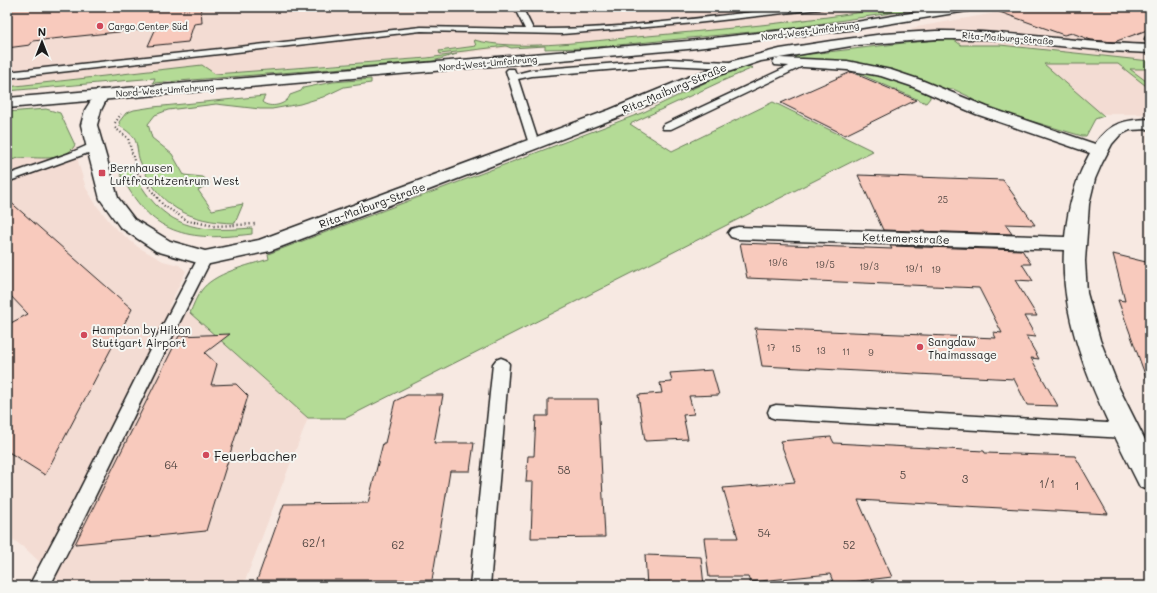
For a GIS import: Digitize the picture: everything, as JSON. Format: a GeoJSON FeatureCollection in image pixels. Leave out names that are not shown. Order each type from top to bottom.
{"type":"FeatureCollection","features":[{"type":"Feature","properties":{"kind":"street","name":"Nord-West-Umfahrung"},"geometry":{"type":"LineString","coordinates":[[7,103],[102,94],[266,82],[740,40],[852,26],[967,7]]}},
{"type":"Feature","properties":{"kind":"street","name":"Rita-Maiburg-Straße"},"geometry":{"type":"LineString","coordinates":[[102,94],[93,110],[89,125],[109,199],[127,223],[163,246],[205,258],[263,246],[632,107],[729,65],[747,59],[814,47],[895,38],[948,35],[991,35],[1097,47],[1150,42]]}},
{"type":"Feature","properties":{"kind":"street","name":"Rita-Maiburg-Straße"},"geometry":{"type":"LineString","coordinates":[[747,59],[857,67],[884,72],[908,80],[952,99],[1100,151]]}},
{"type":"Feature","properties":{"kind":"street"},"geometry":{"type":"LineString","coordinates":[[1150,124],[1129,125],[1112,132],[1087,174],[1080,195],[1074,244],[1076,292],[1084,322],[1106,385],[1126,431],[1150,478]]}},
{"type":"Feature","properties":{"kind":"street","name":"Kettemerstraße"},"geometry":{"type":"LineString","coordinates":[[738,233],[1074,244]]}},
{"type":"Feature","properties":{"kind":"lane"},"geometry":{"type":"LineString","coordinates":[[518,7],[531,32]]}},
{"type":"Feature","properties":{"kind":"lane"},"geometry":{"type":"LineString","coordinates":[[7,75],[421,29],[562,32],[688,22],[820,7]]}},
{"type":"Feature","properties":{"kind":"lane"},"geometry":{"type":"LineString","coordinates":[[534,144],[512,74],[668,62],[729,65]]}},
{"type":"Feature","properties":{"kind":"lane"},"geometry":{"type":"LineString","coordinates":[[667,127],[802,63]]}},
{"type":"Feature","properties":{"kind":"lane"},"geometry":{"type":"LineString","coordinates":[[7,178],[35,167],[68,159],[95,145]]}},
{"type":"Feature","properties":{"kind":"lane"},"geometry":{"type":"LineString","coordinates":[[7,168],[35,167]]}},
{"type":"Feature","properties":{"kind":"lane"},"geometry":{"type":"LineString","coordinates":[[39,586],[82,505],[162,340],[205,258]]}},
{"type":"Feature","properties":{"kind":"lane"},"geometry":{"type":"LineString","coordinates":[[480,586],[501,364]]}},
{"type":"Feature","properties":{"kind":"lane"},"geometry":{"type":"LineString","coordinates":[[776,412],[1126,431]]}},
{"type":"Feature","properties":{"kind":"path"},"geometry":{"type":"LineString","coordinates":[[184,7],[183,11],[189,10],[191,7]]}},
{"type":"Feature","properties":{"kind":"path"},"geometry":{"type":"LineString","coordinates":[[123,112],[114,124],[115,128],[128,138],[137,172],[163,205],[188,221],[214,226],[257,223],[263,246]]}},
{"type":"Feature","properties":{"kind":"shaded area"},"geometry":{"type":"Polygon","coordinates":[[[7,7],[909,7],[852,17],[574,46],[505,48],[425,58],[162,79],[152,76],[7,89],[7,7]]]}},
{"type":"Feature","properties":{"kind":"shaded area"},"geometry":{"type":"Polygon","coordinates":[[[1150,7],[1150,114],[1095,114],[977,94],[911,28],[1023,8],[1150,7]]]}},
{"type":"Feature","properties":{"kind":"shaded area"},"geometry":{"type":"Polygon","coordinates":[[[7,122],[68,148],[75,145],[86,188],[97,206],[114,227],[138,247],[163,261],[179,265],[186,271],[169,306],[190,313],[308,418],[243,586],[65,586],[27,550],[7,535],[7,122]]]}},
{"type":"Feature","properties":{"kind":"green space"},"geometry":{"type":"Polygon","coordinates":[[[894,7],[930,7],[792,28],[587,48],[545,49],[545,46],[511,48],[506,46],[440,54],[439,51],[476,46],[474,40],[509,45],[549,45],[760,25],[894,7]]]}},
{"type":"Feature","properties":{"kind":"green space"},"geometry":{"type":"Polygon","coordinates":[[[953,39],[961,45],[1000,45],[1150,61],[1150,69],[1130,69],[1150,84],[1150,89],[1118,64],[1044,64],[1104,116],[1095,119],[1086,136],[1082,136],[991,109],[980,105],[968,96],[953,89],[945,90],[895,71],[880,67],[798,60],[794,56],[904,43],[953,39]]]}},
{"type":"Feature","properties":{"kind":"green space"},"geometry":{"type":"Polygon","coordinates":[[[457,54],[433,61],[153,83],[155,78],[7,91],[7,87],[202,65],[215,74],[427,58],[457,54]]]}},
{"type":"Feature","properties":{"kind":"green space"},"geometry":{"type":"Polygon","coordinates":[[[747,66],[753,68],[630,124],[672,151],[773,102],[873,151],[346,418],[308,418],[190,313],[201,291],[214,279],[232,270],[269,259],[268,254],[644,112],[723,74],[747,66]]]}},
{"type":"Feature","properties":{"kind":"green space"},"geometry":{"type":"Polygon","coordinates":[[[856,70],[884,75],[930,94],[930,98],[926,103],[855,72],[856,70]]]}},
{"type":"Feature","properties":{"kind":"green space"},"geometry":{"type":"Polygon","coordinates":[[[371,79],[371,83],[344,87],[323,97],[300,104],[272,109],[216,104],[168,110],[155,115],[148,124],[152,138],[172,154],[184,175],[203,177],[210,183],[198,190],[212,210],[243,204],[235,223],[218,222],[189,215],[166,201],[147,177],[139,158],[134,138],[120,126],[119,122],[126,113],[153,107],[265,96],[262,102],[269,105],[278,105],[285,101],[290,95],[301,91],[303,88],[333,82],[371,79]]]}},
{"type":"Feature","properties":{"kind":"green space"},"geometry":{"type":"Polygon","coordinates":[[[46,109],[60,113],[75,145],[64,155],[57,157],[19,158],[7,161],[7,112],[46,109]]]}},
{"type":"Feature","properties":{"kind":"green space"},"geometry":{"type":"Polygon","coordinates":[[[132,169],[146,193],[154,203],[173,218],[185,224],[212,229],[252,228],[252,234],[209,237],[190,235],[173,230],[158,222],[144,210],[132,194],[120,173],[132,169]]]}},
{"type":"Feature","properties":{"kind":"building","name":"Cargo Center Süd"},"geometry":{"type":"Polygon","coordinates":[[[7,7],[201,7],[202,23],[194,24],[188,42],[148,46],[156,28],[33,41],[30,45],[7,48],[7,7]]]}},
{"type":"Feature","properties":{"kind":"building"},"geometry":{"type":"Polygon","coordinates":[[[994,7],[1150,7],[1150,29],[1114,42],[1091,40],[1072,33],[1064,35],[994,10],[994,7]]]}},
{"type":"Feature","properties":{"kind":"building"},"geometry":{"type":"Polygon","coordinates":[[[851,72],[916,100],[845,135],[781,103],[851,72]]]}},
{"type":"Feature","properties":{"kind":"building"},"geometry":{"type":"Polygon","coordinates":[[[858,175],[1003,180],[1035,225],[1005,224],[1012,234],[883,230],[858,175]]]}},
{"type":"Feature","properties":{"kind":"building","name":"Hampton by Hilton Stuttgart Airport"},"geometry":{"type":"Polygon","coordinates":[[[7,199],[132,309],[45,475],[7,451],[7,325],[28,314],[7,292],[7,199]]]}},
{"type":"Feature","properties":{"kind":"building"},"geometry":{"type":"Polygon","coordinates":[[[740,243],[892,249],[890,246],[1022,250],[1031,264],[1022,264],[1033,281],[1015,280],[1037,316],[1024,316],[1036,337],[1026,336],[1039,359],[1031,358],[1058,406],[1027,405],[1014,379],[762,366],[755,328],[996,338],[993,332],[1002,333],[979,288],[747,278],[740,243]]]}},
{"type":"Feature","properties":{"kind":"building"},"geometry":{"type":"Polygon","coordinates":[[[1113,254],[1150,263],[1150,379],[1147,380],[1118,300],[1125,301],[1113,254]]]}},
{"type":"Feature","properties":{"kind":"building"},"geometry":{"type":"Polygon","coordinates":[[[230,334],[205,353],[217,364],[211,385],[236,384],[248,396],[206,531],[75,544],[179,336],[230,334]]]}},
{"type":"Feature","properties":{"kind":"building"},"geometry":{"type":"Polygon","coordinates":[[[712,370],[719,395],[689,396],[694,414],[683,415],[688,439],[645,441],[638,395],[662,393],[660,383],[672,382],[670,373],[712,370]]]}},
{"type":"Feature","properties":{"kind":"building"},"geometry":{"type":"Polygon","coordinates":[[[407,395],[443,395],[434,443],[474,443],[470,471],[450,471],[432,580],[257,580],[284,504],[368,503],[395,401],[407,395]]]}},
{"type":"Feature","properties":{"kind":"building"},"geometry":{"type":"Polygon","coordinates":[[[548,399],[598,399],[605,537],[531,538],[533,482],[526,482],[528,456],[534,456],[536,416],[548,416],[548,399]]]}},
{"type":"Feature","properties":{"kind":"building"},"geometry":{"type":"Polygon","coordinates":[[[831,437],[834,443],[984,451],[985,453],[1075,456],[1108,514],[858,500],[892,577],[834,584],[830,574],[750,582],[748,577],[709,577],[704,538],[738,538],[723,488],[795,482],[780,441],[831,437]]]}},
{"type":"Feature","properties":{"kind":"building"},"geometry":{"type":"Polygon","coordinates":[[[645,555],[701,557],[704,586],[647,586],[645,555]]]}},
{"type":"Feature","properties":{"kind":"place","name":"Cargo Center Süd"},"geometry":{"type":"Point","coordinates":[100,26]}},
{"type":"Feature","properties":{"kind":"place","name":"Bernhausen Luftfrachtzentrum West"},"geometry":{"type":"Point","coordinates":[102,173]}},
{"type":"Feature","properties":{"kind":"place","name":"Hampton by Hilton Stuttgart Airport"},"geometry":{"type":"Point","coordinates":[84,335]}},
{"type":"Feature","properties":{"kind":"place","name":"Sangdaw Thaimassage"},"geometry":{"type":"Point","coordinates":[920,347]}},
{"type":"Feature","properties":{"kind":"place","name":"Feuerbacher"},"geometry":{"type":"Point","coordinates":[206,455]}}]}
